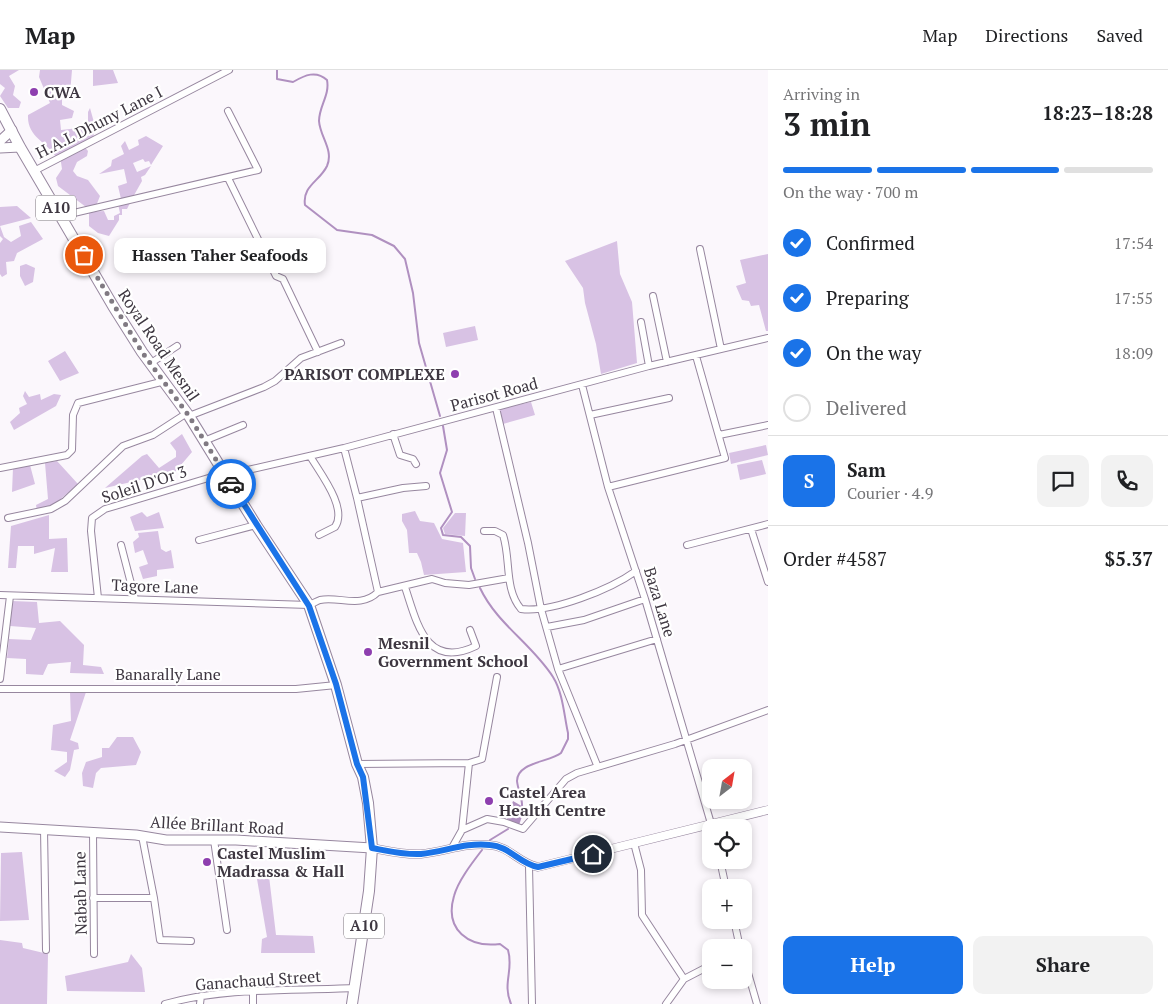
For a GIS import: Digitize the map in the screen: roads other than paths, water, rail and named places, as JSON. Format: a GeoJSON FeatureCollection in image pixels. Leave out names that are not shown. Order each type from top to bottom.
{"type":"FeatureCollection","features":[{"type":"Feature","properties":{"kind":"main road","name":"A10"},"geometry":{"type":"LineString","coordinates":[[0,109],[61,216]]}},
{"type":"Feature","properties":{"kind":"main road"},"geometry":{"type":"LineString","coordinates":[[0,140],[12,130]]}},
{"type":"Feature","properties":{"kind":"main road"},"geometry":{"type":"LineString","coordinates":[[0,148],[20,147]]}},
{"type":"Feature","properties":{"kind":"main road","name":"Royal Road Mesnil"},"geometry":{"type":"LineString","coordinates":[[61,216],[151,363],[188,414],[256,525],[309,606],[336,684],[357,764],[363,777],[372,848]]}},
{"type":"Feature","properties":{"kind":"main road","name":"Allée Brillant Road"},"geometry":{"type":"LineString","coordinates":[[0,827],[93,832],[166,840],[214,840],[372,848]]}},
{"type":"Feature","properties":{"kind":"main road","name":"A10"},"geometry":{"type":"LineString","coordinates":[[352,1004],[369,891],[372,848]]}},
{"type":"Feature","properties":{"kind":"street","name":"H.A.L Dhuny Lane I"},"geometry":{"type":"LineString","coordinates":[[34,171],[229,70]]}},
{"type":"Feature","properties":{"kind":"street"},"geometry":{"type":"LineString","coordinates":[[61,216],[258,170],[228,111]]}},
{"type":"Feature","properties":{"kind":"street"},"geometry":{"type":"LineString","coordinates":[[228,178],[276,276],[283,279],[318,352]]}},
{"type":"Feature","properties":{"kind":"street"},"geometry":{"type":"LineString","coordinates":[[700,249],[722,349]]}},
{"type":"Feature","properties":{"kind":"street"},"geometry":{"type":"LineString","coordinates":[[653,296],[667,362]]}},
{"type":"Feature","properties":{"kind":"street"},"geometry":{"type":"LineString","coordinates":[[641,322],[649,366]]}},
{"type":"Feature","properties":{"kind":"street","name":"Parisot Road"},"geometry":{"type":"LineString","coordinates":[[225,474],[344,448],[649,366],[768,338]]}},
{"type":"Feature","properties":{"kind":"street"},"geometry":{"type":"LineString","coordinates":[[8,518],[51,509],[65,501],[123,446],[153,435],[188,414],[270,384],[301,358],[341,343]]}},
{"type":"Feature","properties":{"kind":"street"},"geometry":{"type":"LineString","coordinates":[[151,363],[177,346]]}},
{"type":"Feature","properties":{"kind":"street"},"geometry":{"type":"LineString","coordinates":[[608,487],[725,458],[696,356]]}},
{"type":"Feature","properties":{"kind":"street"},"geometry":{"type":"LineString","coordinates":[[0,468],[67,455],[72,450],[73,415],[78,403],[165,381]]}},
{"type":"Feature","properties":{"kind":"street","name":"Baza Lane"},"geometry":{"type":"LineString","coordinates":[[582,385],[608,487],[645,599],[710,819]]}},
{"type":"Feature","properties":{"kind":"street"},"geometry":{"type":"LineString","coordinates":[[590,415],[670,398]]}},
{"type":"Feature","properties":{"kind":"street"},"geometry":{"type":"LineString","coordinates":[[496,408],[528,543],[541,609],[558,669],[597,766]]}},
{"type":"Feature","properties":{"kind":"street"},"geometry":{"type":"LineString","coordinates":[[204,441],[243,425]]}},
{"type":"Feature","properties":{"kind":"street"},"geometry":{"type":"LineString","coordinates":[[719,435],[768,425]]}},
{"type":"Feature","properties":{"kind":"street"},"geometry":{"type":"LineString","coordinates":[[393,434],[400,455],[413,459],[416,464]]}},
{"type":"Feature","properties":{"kind":"street"},"geometry":{"type":"LineString","coordinates":[[344,448],[378,592]]}},
{"type":"Feature","properties":{"kind":"street"},"geometry":{"type":"LineString","coordinates":[[310,456],[334,496],[340,515],[335,527],[319,535]]}},
{"type":"Feature","properties":{"kind":"street","name":"Soleil D'Or 3"},"geometry":{"type":"LineString","coordinates":[[98,598],[91,531],[92,518],[105,510],[225,474]]}},
{"type":"Feature","properties":{"kind":"street"},"geometry":{"type":"LineString","coordinates":[[357,498],[403,488],[426,486]]}},
{"type":"Feature","properties":{"kind":"street"},"geometry":{"type":"LineString","coordinates":[[687,545],[768,524]]}},
{"type":"Feature","properties":{"kind":"street"},"geometry":{"type":"LineString","coordinates":[[199,540],[256,525]]}},
{"type":"Feature","properties":{"kind":"street"},"geometry":{"type":"LineString","coordinates":[[751,529],[768,582]]}},
{"type":"Feature","properties":{"kind":"street"},"geometry":{"type":"LineString","coordinates":[[484,531],[495,530],[504,535],[508,549],[509,578],[514,601],[521,609],[541,609],[604,589],[636,571]]}},
{"type":"Feature","properties":{"kind":"street"},"geometry":{"type":"LineString","coordinates":[[121,545],[135,599]]}},
{"type":"Feature","properties":{"kind":"street","name":"Tagore Lane"},"geometry":{"type":"LineString","coordinates":[[0,595],[309,606],[320,600],[362,600],[373,597],[378,592],[432,579],[446,583],[469,585],[509,578]]}},
{"type":"Feature","properties":{"kind":"street"},"geometry":{"type":"LineString","coordinates":[[405,587],[417,627],[424,639],[437,650],[452,652],[476,646],[470,630]]}},
{"type":"Feature","properties":{"kind":"street"},"geometry":{"type":"LineString","coordinates":[[0,679],[10,596]]}},
{"type":"Feature","properties":{"kind":"street"},"geometry":{"type":"LineString","coordinates":[[547,627],[584,620],[645,599]]}},
{"type":"Feature","properties":{"kind":"street"},"geometry":{"type":"LineString","coordinates":[[558,669],[656,638]]}},
{"type":"Feature","properties":{"kind":"street"},"geometry":{"type":"LineString","coordinates":[[357,764],[468,763],[482,759],[497,677]]}},
{"type":"Feature","properties":{"kind":"street","name":"Banarally Lane"},"geometry":{"type":"LineString","coordinates":[[0,689],[54,687],[296,689],[336,684]]}},
{"type":"Feature","properties":{"kind":"street"},"geometry":{"type":"LineString","coordinates":[[462,830],[487,819],[504,822],[521,830],[566,779],[597,766],[686,740],[768,710]]}},
{"type":"Feature","properties":{"kind":"street"},"geometry":{"type":"LineString","coordinates":[[453,846],[462,830],[468,763]]}},
{"type":"Feature","properties":{"kind":"street"},"geometry":{"type":"LineString","coordinates":[[736,819],[768,810]]}},
{"type":"Feature","properties":{"kind":"street"},"geometry":{"type":"LineString","coordinates":[[372,848],[404,854],[422,854],[453,846],[491,844],[510,852],[529,866],[543,867],[634,843],[702,828]]}},
{"type":"Feature","properties":{"kind":"street"},"geometry":{"type":"LineString","coordinates":[[44,829],[46,950]]}},
{"type":"Feature","properties":{"kind":"street","name":"Nabab Lane"},"geometry":{"type":"LineString","coordinates":[[93,832],[94,954]]}},
{"type":"Feature","properties":{"kind":"street"},"geometry":{"type":"LineString","coordinates":[[142,836],[160,940],[191,941]]}},
{"type":"Feature","properties":{"kind":"street"},"geometry":{"type":"LineString","coordinates":[[214,840],[227,930]]}},
{"type":"Feature","properties":{"kind":"street"},"geometry":{"type":"LineString","coordinates":[[634,843],[641,870],[642,915],[684,979]]}},
{"type":"Feature","properties":{"kind":"street"},"geometry":{"type":"LineString","coordinates":[[529,866],[532,1004]]}},
{"type":"Feature","properties":{"kind":"street"},"geometry":{"type":"LineString","coordinates":[[93,898],[154,898]]}},
{"type":"Feature","properties":{"kind":"street"},"geometry":{"type":"LineString","coordinates":[[666,1004],[684,979],[702,970]]}},
{"type":"Feature","properties":{"kind":"street"},"geometry":{"type":"LineString","coordinates":[[752,987],[757,1004]]}},
{"type":"Feature","properties":{"kind":"street","name":"Ganachaud Street"},"geometry":{"type":"LineString","coordinates":[[164,1004],[201,996],[253,991],[354,988]]}},
{"type":"Feature","properties":{"kind":"street"},"geometry":{"type":"LineString","coordinates":[[253,991],[253,1004]]}},
{"type":"Feature","properties":{"kind":"street"},"geometry":{"type":"LineString","coordinates":[[200,1004],[201,996]]}},
{"type":"Feature","properties":{"kind":"waterway"},"geometry":{"type":"LineString","coordinates":[[277,70],[277,79],[293,82],[315,74],[327,80],[327,91],[319,121],[328,149],[329,160],[324,171],[306,193],[305,205],[337,230],[372,235],[394,246],[405,259],[413,293],[419,343],[440,416]]}},
{"type":"Feature","properties":{"kind":"waterway"},"geometry":{"type":"LineString","coordinates":[[443,426],[447,450],[440,473],[452,512],[441,528],[443,535],[461,537],[470,546],[471,568],[475,579]]}},
{"type":"Feature","properties":{"kind":"waterway"},"geometry":{"type":"LineString","coordinates":[[480,588],[487,601],[505,623],[545,665],[556,683],[563,704],[568,739],[561,753],[528,766],[518,775],[517,781],[522,808]]}},
{"type":"Feature","properties":{"kind":"waterway"},"geometry":{"type":"LineString","coordinates":[[490,840],[508,829]]}},
{"type":"Feature","properties":{"kind":"waterway"},"geometry":{"type":"LineString","coordinates":[[482,850],[456,890],[452,908],[453,918],[456,927],[469,940],[478,943],[500,944],[508,950],[510,964],[508,990],[511,1004]]}},
{"type":"Feature","properties":{"kind":"place","name":"CWA"},"geometry":{"type":"Point","coordinates":[34,92]}},
{"type":"Feature","properties":{"kind":"place","name":"Hassen Taher Seafoods"},"geometry":{"type":"Point","coordinates":[84,255]}},
{"type":"Feature","properties":{"kind":"place","name":"PARISOT COMPLEXE"},"geometry":{"type":"Point","coordinates":[455,374]}},
{"type":"Feature","properties":{"kind":"place","name":"Mesnil Government School"},"geometry":{"type":"Point","coordinates":[368,652]}},
{"type":"Feature","properties":{"kind":"place","name":"Castel Area Health Centre"},"geometry":{"type":"Point","coordinates":[489,801]}},
{"type":"Feature","properties":{"kind":"place","name":"Castel Muslim Madrassa & Hall"},"geometry":{"type":"Point","coordinates":[207,862]}}]}
